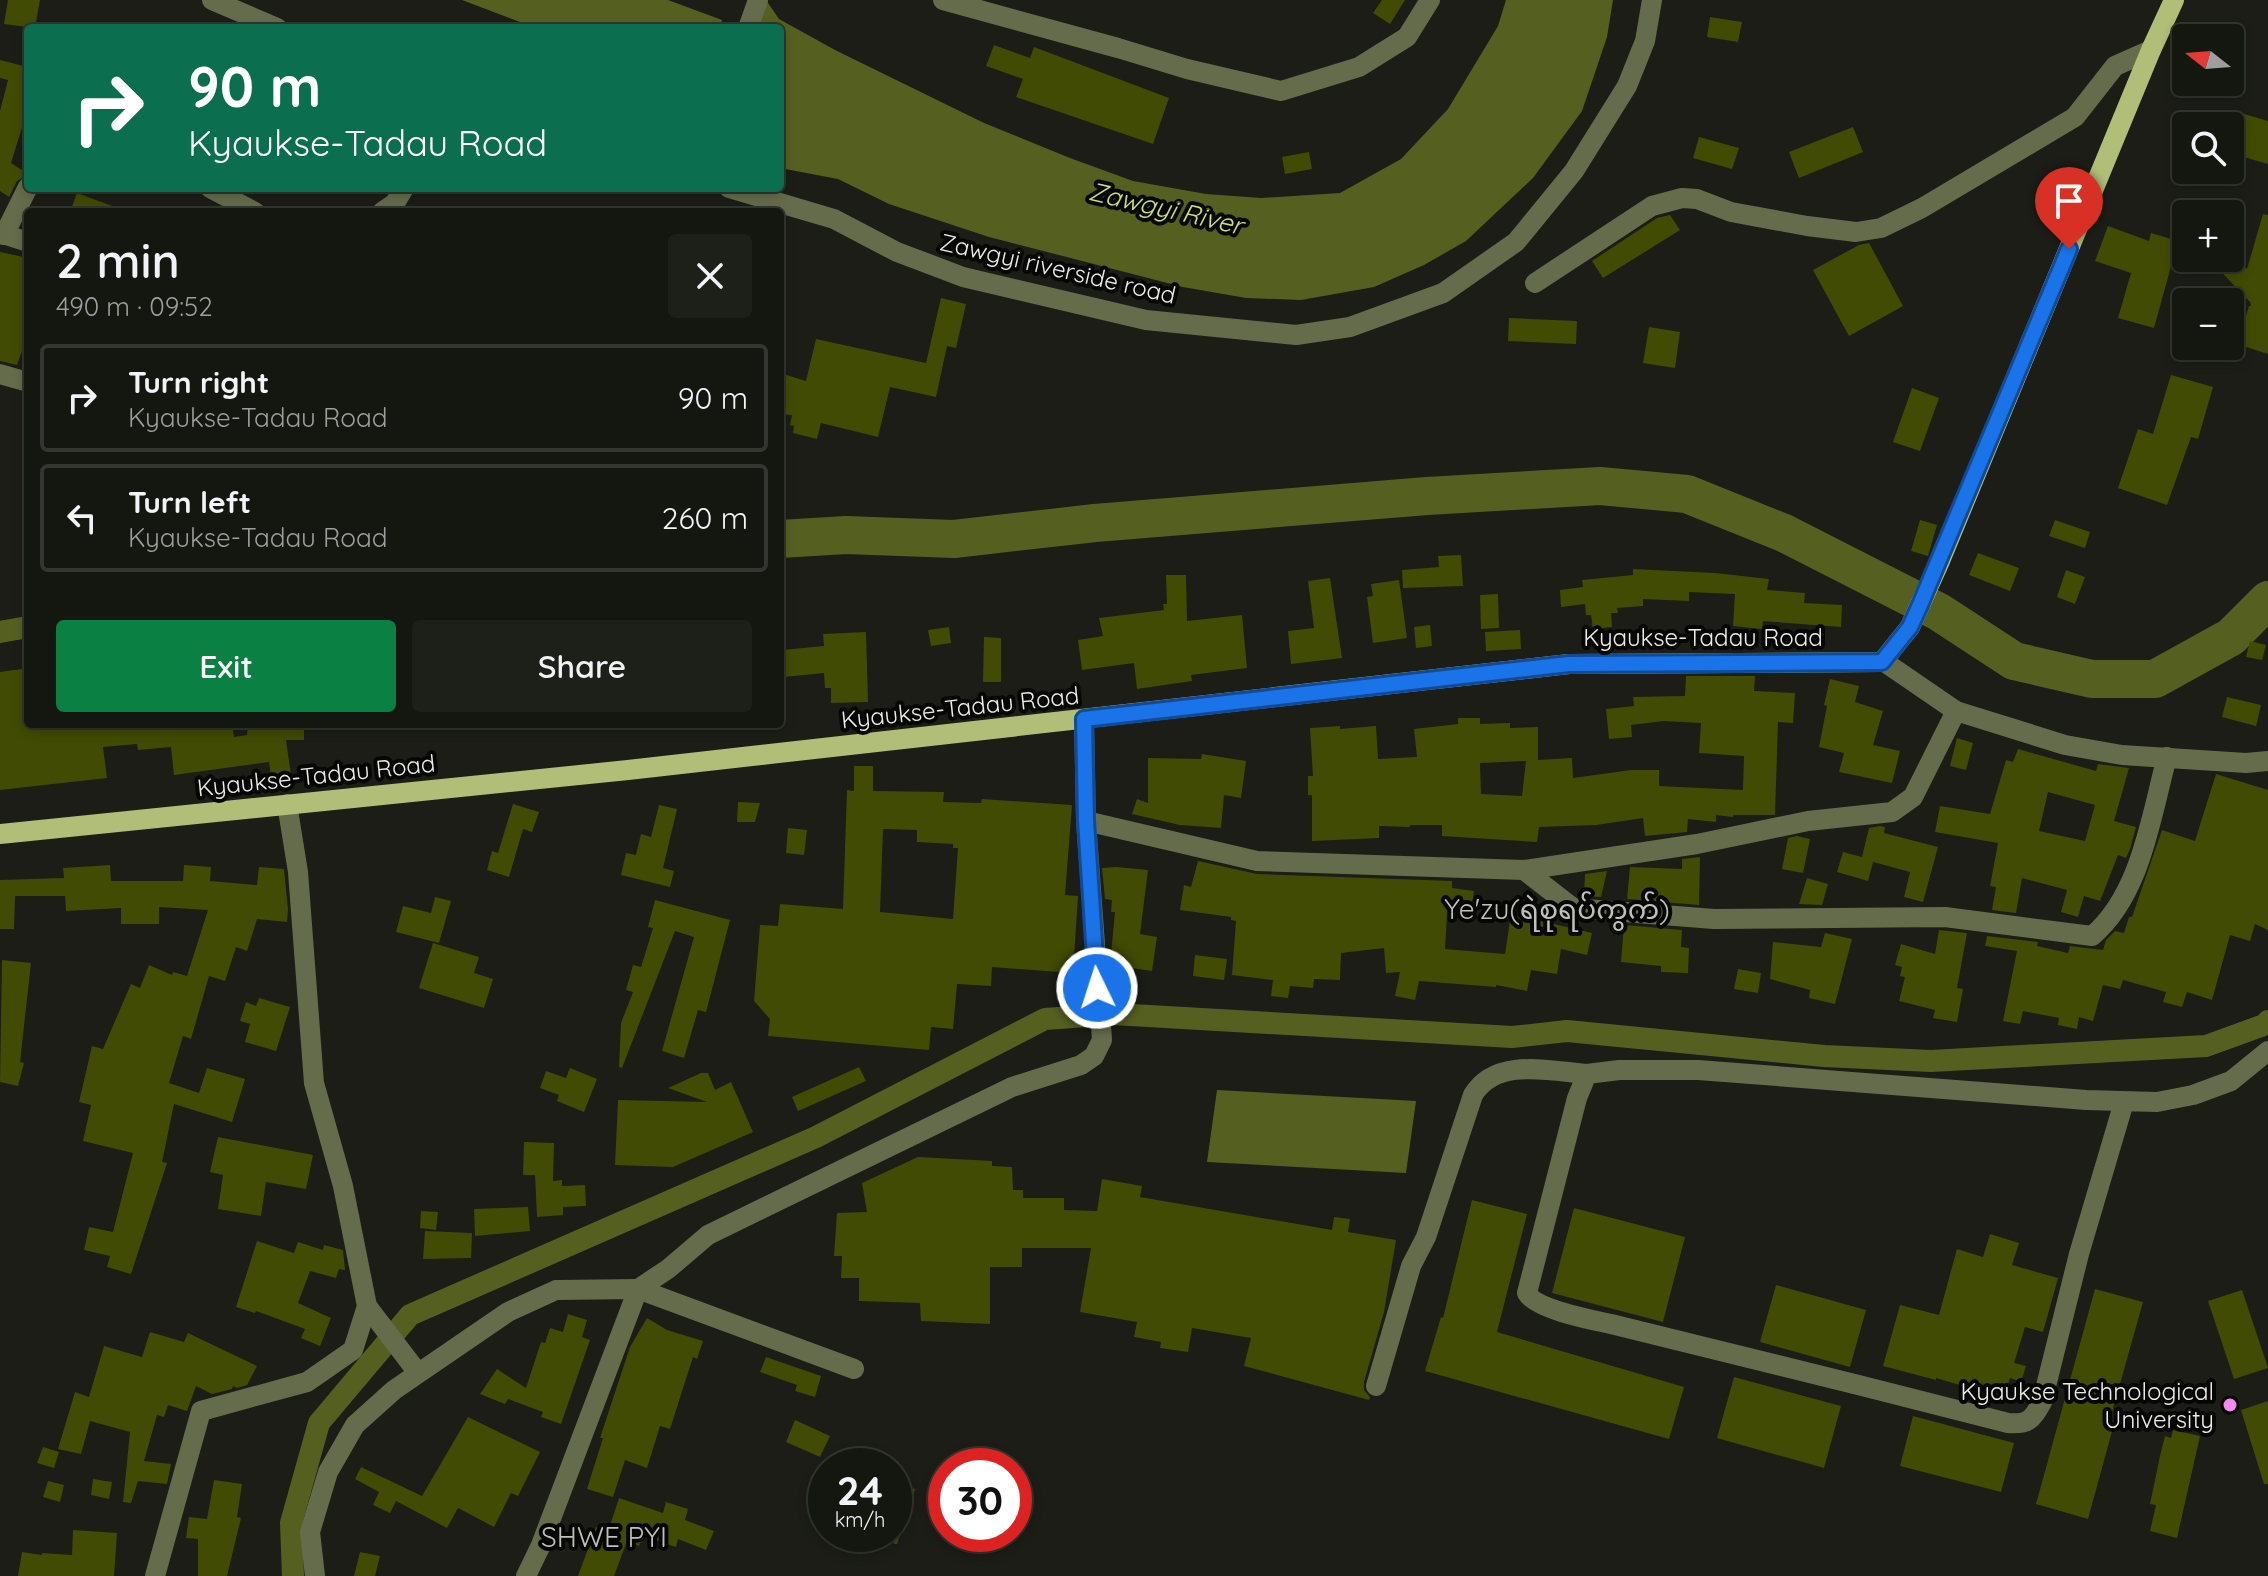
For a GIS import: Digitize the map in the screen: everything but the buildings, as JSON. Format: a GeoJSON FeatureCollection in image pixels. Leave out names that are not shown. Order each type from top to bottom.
{"type":"FeatureCollection","features":[{"type":"Feature","properties":{"kind":"main road"},"geometry":{"type":"LineString","coordinates":[[1883,661],[1910,627],[1940,561],[2174,0]]}},
{"type":"Feature","properties":{"kind":"main road","name":"Kyaukse-Tadau Road"},"geometry":{"type":"LineString","coordinates":[[0,834],[1084,719],[1569,664],[1883,661]]}},
{"type":"Feature","properties":{"kind":"street"},"geometry":{"type":"LineString","coordinates":[[212,0],[266,24]]}},
{"type":"Feature","properties":{"kind":"street"},"geometry":{"type":"LineString","coordinates":[[749,24],[758,0]]}},
{"type":"Feature","properties":{"kind":"street"},"geometry":{"type":"LineString","coordinates":[[943,0],[1187,69],[1281,91],[1359,67],[1407,37],[1430,0]]}},
{"type":"Feature","properties":{"kind":"street","name":"Zawgyi riverside road"},"geometry":{"type":"LineString","coordinates":[[743,192],[834,219],[897,252],[963,277],[1146,320],[1296,335],[1350,327],[1443,293],[1516,242],[1574,171],[1627,86],[1645,41],[1652,0]]}},
{"type":"Feature","properties":{"kind":"street"},"geometry":{"type":"LineString","coordinates":[[1535,283],[1652,206],[1669,199],[1697,199],[1731,212],[1807,226],[1856,232],[1881,228],[1922,208],[2075,117],[2115,66],[2151,50]]}},
{"type":"Feature","properties":{"kind":"street"},"geometry":{"type":"LineString","coordinates":[[24,241],[2,234],[25,192]]}},
{"type":"Feature","properties":{"kind":"street"},"geometry":{"type":"LineString","coordinates":[[218,192],[248,208]]}},
{"type":"Feature","properties":{"kind":"street"},"geometry":{"type":"LineString","coordinates":[[388,208],[402,192]]}},
{"type":"Feature","properties":{"kind":"street"},"geometry":{"type":"LineString","coordinates":[[0,374],[24,381]]}},
{"type":"Feature","properties":{"kind":"street"},"geometry":{"type":"LineString","coordinates":[[1883,661],[1956,711],[2065,745],[2122,755],[2246,763],[2268,761]]}},
{"type":"Feature","properties":{"kind":"street"},"geometry":{"type":"LineString","coordinates":[[1086,821],[1257,861],[1524,870],[1697,844],[1808,821],[1892,812],[1913,797],[1956,711]]}},
{"type":"Feature","properties":{"kind":"street"},"geometry":{"type":"LineString","coordinates":[[526,1576],[541,1545],[638,1289],[668,1269],[708,1235],[1012,1087],[1081,1065],[1094,1056],[1102,1040],[1086,821],[1084,719]]}},
{"type":"Feature","properties":{"kind":"street"},"geometry":{"type":"LineString","coordinates":[[1524,870],[1573,908],[1714,919],[1945,917],[2092,936],[2110,921],[2139,862],[2167,757]]}},
{"type":"Feature","properties":{"kind":"street"},"geometry":{"type":"LineString","coordinates":[[287,804],[298,872],[314,1083],[343,1186],[367,1306],[418,1373]]}},
{"type":"Feature","properties":{"kind":"street"},"geometry":{"type":"LineString","coordinates":[[1376,1386],[1411,1266],[1426,1237],[1473,1095],[1479,1086],[1498,1074],[1516,1069],[1587,1074],[1619,1070],[1698,1070],[2157,1102],[2193,1095],[2231,1081],[2268,1051]]}},
{"type":"Feature","properties":{"kind":"street"},"geometry":{"type":"LineString","coordinates":[[1587,1074],[1577,1098],[1535,1256],[1527,1293],[1531,1300],[1591,1320],[2018,1424],[2034,1417],[2042,1402],[2079,1254],[2124,1102]]}},
{"type":"Feature","properties":{"kind":"street"},"geometry":{"type":"LineString","coordinates":[[315,1576],[310,1532],[328,1472],[355,1425],[394,1390],[508,1312],[556,1290],[638,1289],[854,1369]]}},
{"type":"Feature","properties":{"kind":"street"},"geometry":{"type":"LineString","coordinates":[[155,1576],[201,1411],[307,1382],[353,1350],[367,1306]]}},
{"type":"Feature","properties":{"kind":"water"},"geometry":{"type":"Polygon","coordinates":[[[462,0],[668,0],[722,20],[721,24],[525,24],[462,0]]]}},
{"type":"Feature","properties":{"kind":"water","name":"Zawgyi River"},"geometry":{"type":"Polygon","coordinates":[[[766,0],[779,19],[835,50],[984,123],[1070,158],[1133,181],[1206,194],[1261,198],[1340,193],[1401,159],[1448,109],[1498,26],[1506,0],[1613,0],[1607,37],[1582,111],[1533,178],[1466,241],[1424,265],[1374,287],[1301,300],[1246,298],[1183,287],[989,237],[889,204],[838,179],[784,169],[784,24],[756,24],[766,0]]]}},
{"type":"Feature","properties":{"kind":"water"},"geometry":{"type":"Polygon","coordinates":[[[1217,1090],[1416,1101],[1406,1173],[1207,1162],[1217,1090]]]}},
{"type":"Feature","properties":{"kind":"waterway"},"geometry":{"type":"LineString","coordinates":[[784,539],[846,535],[954,539],[1095,523],[1427,496],[1600,486],[1687,494],[1784,533],[1939,612],[2014,661],[2092,679],[2155,679],[2231,637],[2268,600]]}},
{"type":"Feature","properties":{"kind":"waterway"},"geometry":{"type":"LineString","coordinates":[[0,632],[24,628]]}},
{"type":"Feature","properties":{"kind":"waterway"},"geometry":{"type":"LineString","coordinates":[[293,1576],[291,1523],[319,1423],[410,1315],[816,1137],[1045,1019],[1114,1014],[1512,1037],[1567,1031],[1824,1056],[1931,1061],[2206,1046],[2268,1021]]}},
{"type":"Feature","properties":{"kind":"place","name":"Kyaukse Technological University"},"geometry":{"type":"Point","coordinates":[2230,1405]}},
{"type":"Feature","properties":{"kind":"district","name":"Ye'zu(ရဲစုရပ်ကွက်)"},"geometry":{"type":"Point","coordinates":[1557,908]}},
{"type":"Feature","properties":{"kind":"district","name":"SHWE PYI"},"geometry":{"type":"Point","coordinates":[604,1536]}},
{"type":"Feature","properties":{"kind":"route"},"geometry":{"type":"LineString","coordinates":[[1097,988],[1086,821],[1084,719],[1569,664],[1882,662],[1910,627],[1940,561],[2069,249]]}}]}
